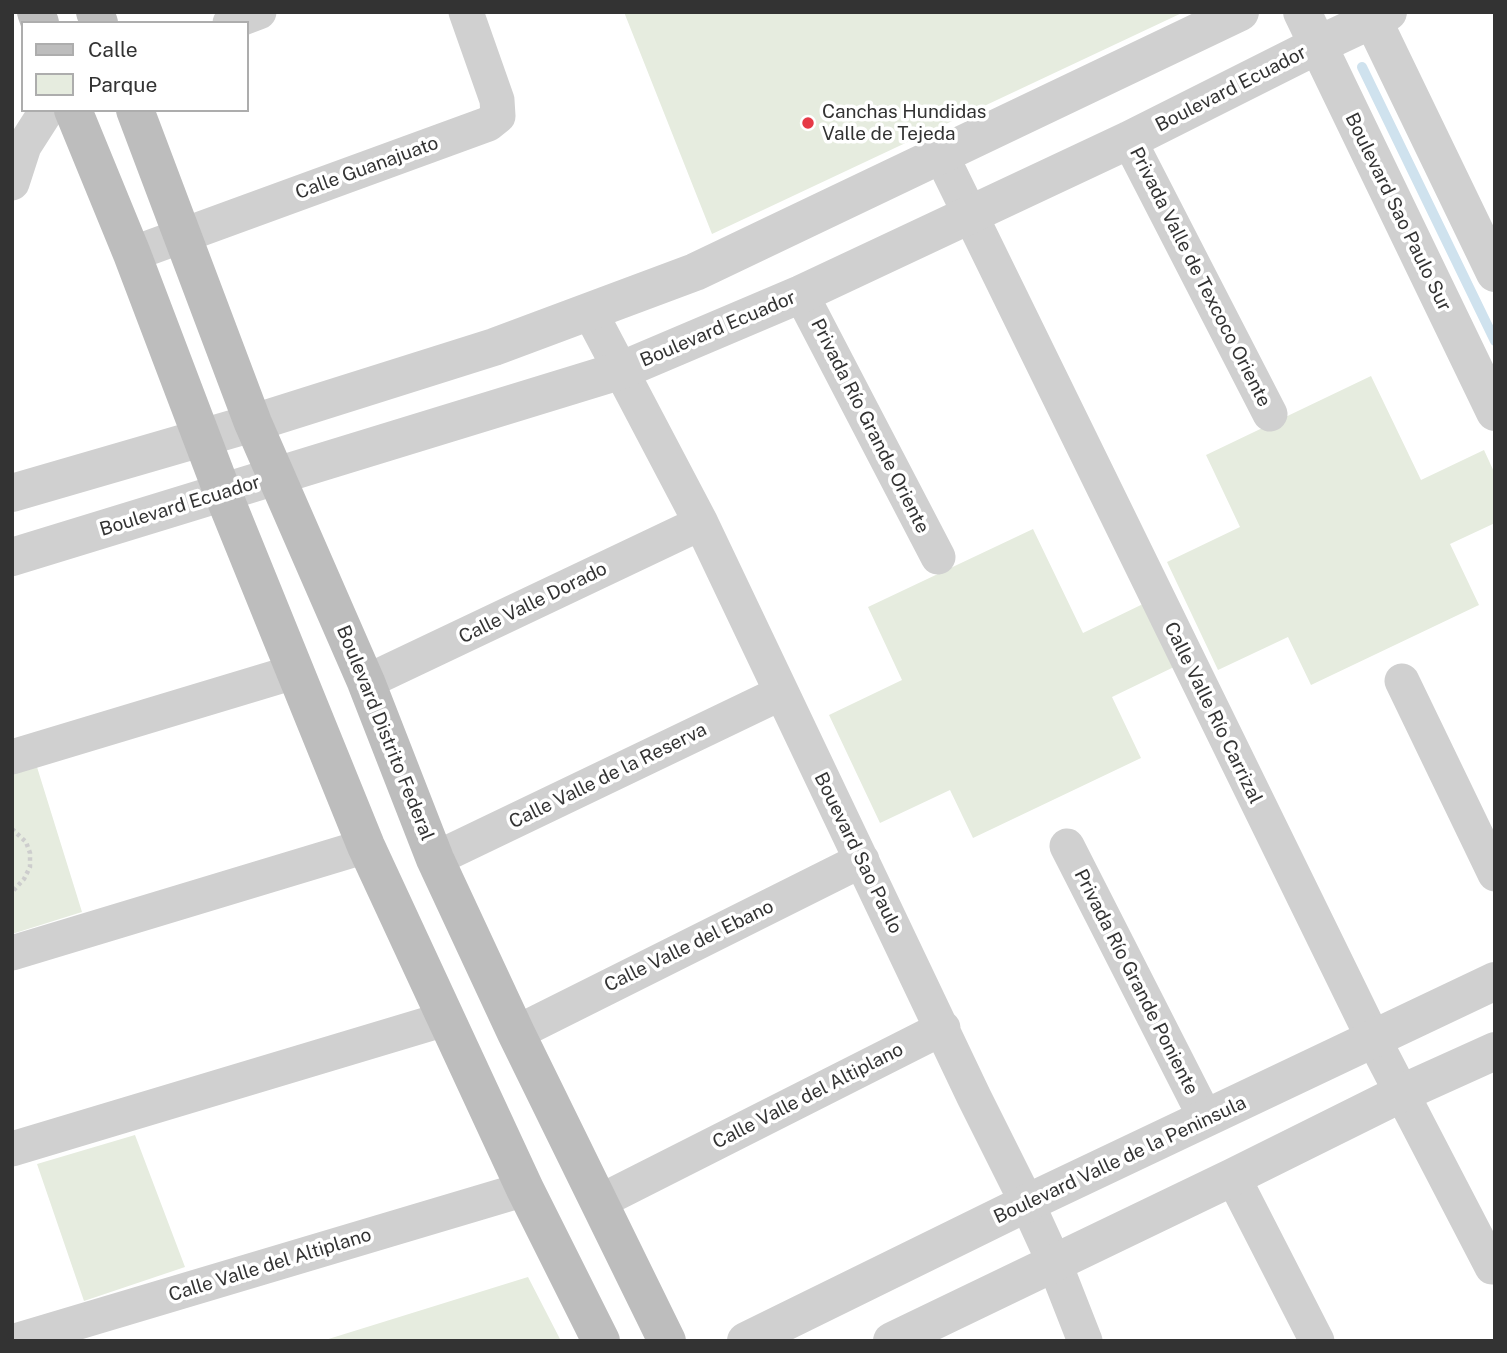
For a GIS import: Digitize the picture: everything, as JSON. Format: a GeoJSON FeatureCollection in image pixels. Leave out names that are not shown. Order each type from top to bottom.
{"type":"FeatureCollection","features":[{"type":"Feature","properties":{"kind":"main road"},"geometry":{"type":"LineString","coordinates":[[74,112],[132,254],[294,672],[366,846],[525,1189],[601,1341]]}},
{"type":"Feature","properties":{"kind":"main road","name":"Boulevard Distrito Federal"},"geometry":{"type":"LineString","coordinates":[[136,112],[253,423],[366,682],[435,859],[516,1033],[667,1341]]}},
{"type":"Feature","properties":{"kind":"street"},"geometry":{"type":"LineString","coordinates":[[235,21],[259,12]]}},
{"type":"Feature","properties":{"kind":"street","name":"Calle Guanajuato"},"geometry":{"type":"LineString","coordinates":[[132,254],[488,124],[498,116],[497,100],[466,12]]}},
{"type":"Feature","properties":{"kind":"street"},"geometry":{"type":"LineString","coordinates":[[12,493],[253,423],[494,347],[695,272],[1240,12]]}},
{"type":"Feature","properties":{"kind":"street"},"geometry":{"type":"LineString","coordinates":[[1376,15],[1495,273]]}},
{"type":"Feature","properties":{"kind":"street","name":"Boulevard Ecuador"},"geometry":{"type":"LineString","coordinates":[[12,557],[622,370],[801,294],[1129,140],[1310,29],[1376,15]]}},
{"type":"Feature","properties":{"kind":"street","name":"Boulevard Sao Paulo Sur"},"geometry":{"type":"LineString","coordinates":[[1310,29],[1495,412]]}},
{"type":"Feature","properties":{"kind":"street"},"geometry":{"type":"LineString","coordinates":[[12,183],[23,146],[46,112]]}},
{"type":"Feature","properties":{"kind":"street","name":"Privada Valle de Texcoco Oriente"},"geometry":{"type":"LineString","coordinates":[[1129,140],[1270,414]]}},
{"type":"Feature","properties":{"kind":"street","name":"Calle Valle Río Carrizal"},"geometry":{"type":"LineString","coordinates":[[941,155],[1373,1038],[1492,1267]]}},
{"type":"Feature","properties":{"kind":"street","name":"Privada Río Grande Oriente"},"geometry":{"type":"LineString","coordinates":[[801,294],[938,557]]}},
{"type":"Feature","properties":{"kind":"street","name":"Bouevard Sao Paulo"},"geometry":{"type":"LineString","coordinates":[[590,312],[701,523],[780,694],[1027,1203],[1085,1341]]}},
{"type":"Feature","properties":{"kind":"street","name":"Calle Valle Dorado"},"geometry":{"type":"LineString","coordinates":[[366,682],[701,523]]}},
{"type":"Feature","properties":{"kind":"street"},"geometry":{"type":"LineString","coordinates":[[12,757],[294,672]]}},
{"type":"Feature","properties":{"kind":"street"},"geometry":{"type":"LineString","coordinates":[[1402,681],[1495,874]]}},
{"type":"Feature","properties":{"kind":"street","name":"Calle Valle de la Reserva"},"geometry":{"type":"LineString","coordinates":[[435,859],[780,694]]}},
{"type":"Feature","properties":{"kind":"street"},"geometry":{"type":"LineString","coordinates":[[12,953],[366,846]]}},
{"type":"Feature","properties":{"kind":"street","name":"Privada Río Grande Poniente"},"geometry":{"type":"LineString","coordinates":[[1067,846],[1206,1119]]}},
{"type":"Feature","properties":{"kind":"street","name":"Calle Valle del Ebano"},"geometry":{"type":"LineString","coordinates":[[516,1033],[862,860]]}},
{"type":"Feature","properties":{"kind":"street","name":"Boulevard Valle de la Peninsula"},"geometry":{"type":"LineString","coordinates":[[746,1341],[1027,1203],[1495,981]]}},
{"type":"Feature","properties":{"kind":"street"},"geometry":{"type":"LineString","coordinates":[[12,1149],[445,1019]]}},
{"type":"Feature","properties":{"kind":"street","name":"Calle Valle del Altiplano"},"geometry":{"type":"LineString","coordinates":[[599,1202],[943,1028]]}},
{"type":"Feature","properties":{"kind":"street"},"geometry":{"type":"LineString","coordinates":[[892,1341],[1402,1093],[1495,1051]]}},
{"type":"Feature","properties":{"kind":"street"},"geometry":{"type":"LineString","coordinates":[[1233,1177],[1317,1341]]}},
{"type":"Feature","properties":{"kind":"street","name":"Calle Valle del Altiplano"},"geometry":{"type":"LineString","coordinates":[[15,1341],[525,1189]]}},
{"type":"Feature","properties":{"kind":"path"},"geometry":{"type":"LineString","coordinates":[[12,828],[26,842],[30,853],[30,867],[24,880],[12,892]]}},
{"type":"Feature","properties":{"kind":"green space","name":"Canchas Hundidas Valle de Tejeda"},"geometry":{"type":"Polygon","coordinates":[[[624,12],[1184,12],[712,234],[624,12]]]}},
{"type":"Feature","properties":{"kind":"green space"},"geometry":{"type":"Polygon","coordinates":[[[1371,376],[1421,480],[1484,450],[1495,474],[1495,523],[1450,544],[1479,605],[1311,685],[1288,637],[1218,670],[1167,562],[1240,527],[1206,455],[1371,376]]]}},
{"type":"Feature","properties":{"kind":"green space"},"geometry":{"type":"Polygon","coordinates":[[[1033,529],[1083,633],[1145,603],[1176,666],[1112,697],[1141,758],[973,838],[950,790],[880,823],[829,715],[902,680],[868,607],[1033,529]]]}},
{"type":"Feature","properties":{"kind":"green space"},"geometry":{"type":"Polygon","coordinates":[[[37,767],[82,912],[12,934],[12,774],[37,767]]]}},
{"type":"Feature","properties":{"kind":"green space"},"geometry":{"type":"Polygon","coordinates":[[[135,1135],[185,1267],[84,1301],[37,1164],[135,1135]]]}},
{"type":"Feature","properties":{"kind":"green space"},"geometry":{"type":"Polygon","coordinates":[[[528,1277],[561,1341],[322,1341],[528,1277]]]}},
{"type":"Feature","properties":{"kind":"waterway"},"geometry":{"type":"LineString","coordinates":[[1362,67],[1495,341]]}},
{"type":"Feature","properties":{"kind":"place","name":"Canchas Hundidas Valle de Tejeda"},"geometry":{"type":"Point","coordinates":[808,123]}}]}
